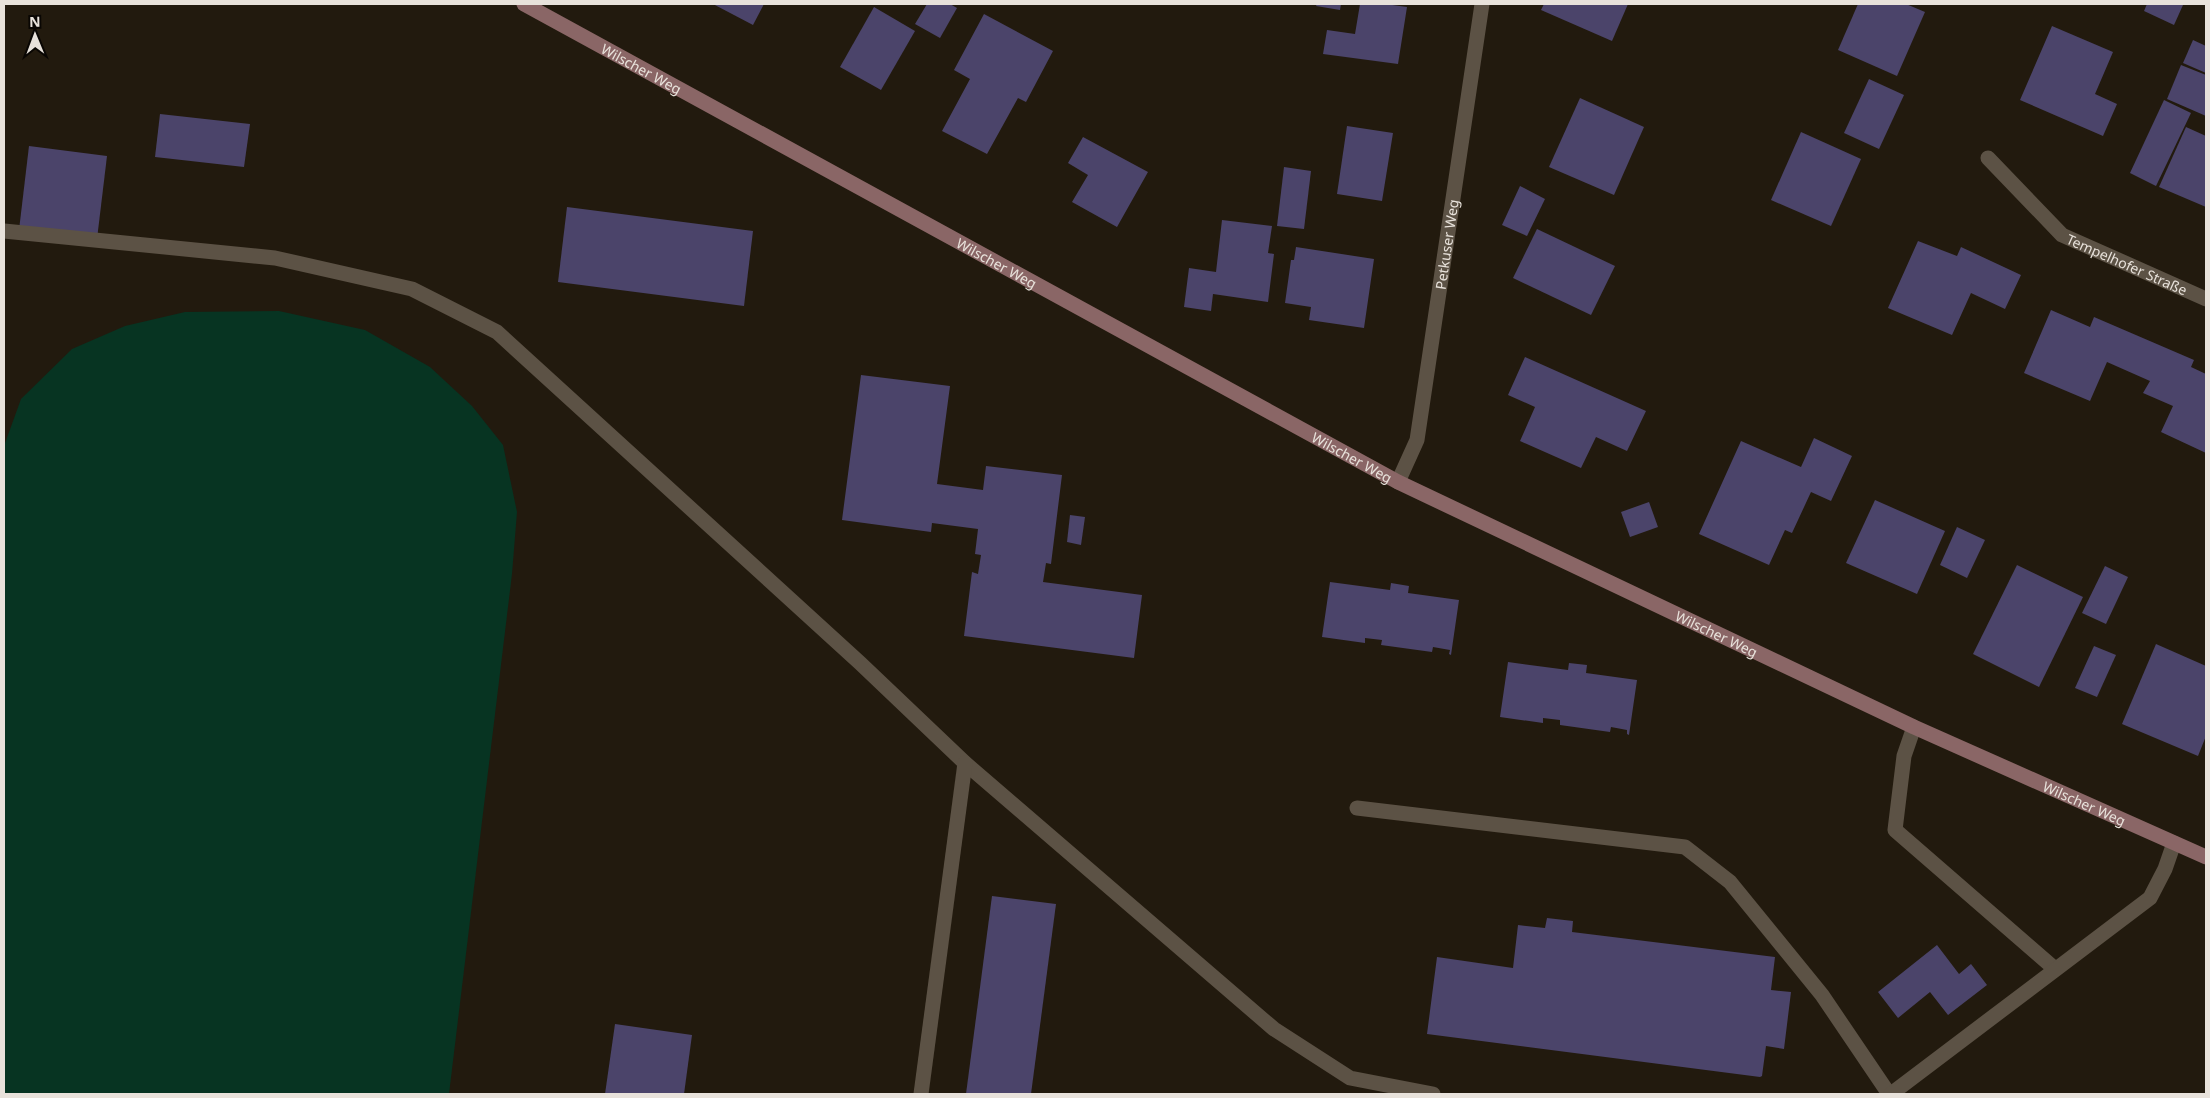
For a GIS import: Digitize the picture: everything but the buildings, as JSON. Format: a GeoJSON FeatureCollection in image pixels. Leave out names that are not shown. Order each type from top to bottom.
{"type":"FeatureCollection","features":[{"type":"Feature","properties":{"kind":"street","name":"Wilscher Weg"},"geometry":{"type":"LineString","coordinates":[[524,4],[1398,482],[1914,726],[2206,857]]}},
{"type":"Feature","properties":{"kind":"street","name":"Petkuser Weg"},"geometry":{"type":"LineString","coordinates":[[1398,482],[1417,440],[1482,4]]}},
{"type":"Feature","properties":{"kind":"street","name":"Tempelhofer Straße"},"geometry":{"type":"LineString","coordinates":[[1988,158],[2062,235],[2206,299]]}},
{"type":"Feature","properties":{"kind":"street"},"geometry":{"type":"LineString","coordinates":[[4,231],[275,258],[412,289],[497,332],[860,663],[965,763],[1274,1029],[1350,1078],[1433,1094]]}},
{"type":"Feature","properties":{"kind":"street"},"geometry":{"type":"LineString","coordinates":[[1914,726],[1904,756],[1895,830],[2054,969]]}},
{"type":"Feature","properties":{"kind":"street"},"geometry":{"type":"LineString","coordinates":[[921,1094],[965,763]]}},
{"type":"Feature","properties":{"kind":"street"},"geometry":{"type":"LineString","coordinates":[[1357,808],[1686,847],[1730,882],[1822,995],[1890,1094],[2150,898],[2165,869],[2174,843]]}},
{"type":"Feature","properties":{"kind":"green space"},"geometry":{"type":"Polygon","coordinates":[[[279,311],[365,330],[430,367],[472,406],[503,445],[517,512],[512,574],[449,1094],[4,1094],[4,446],[21,399],[72,349],[125,326],[185,312],[279,311]]]}}]}
